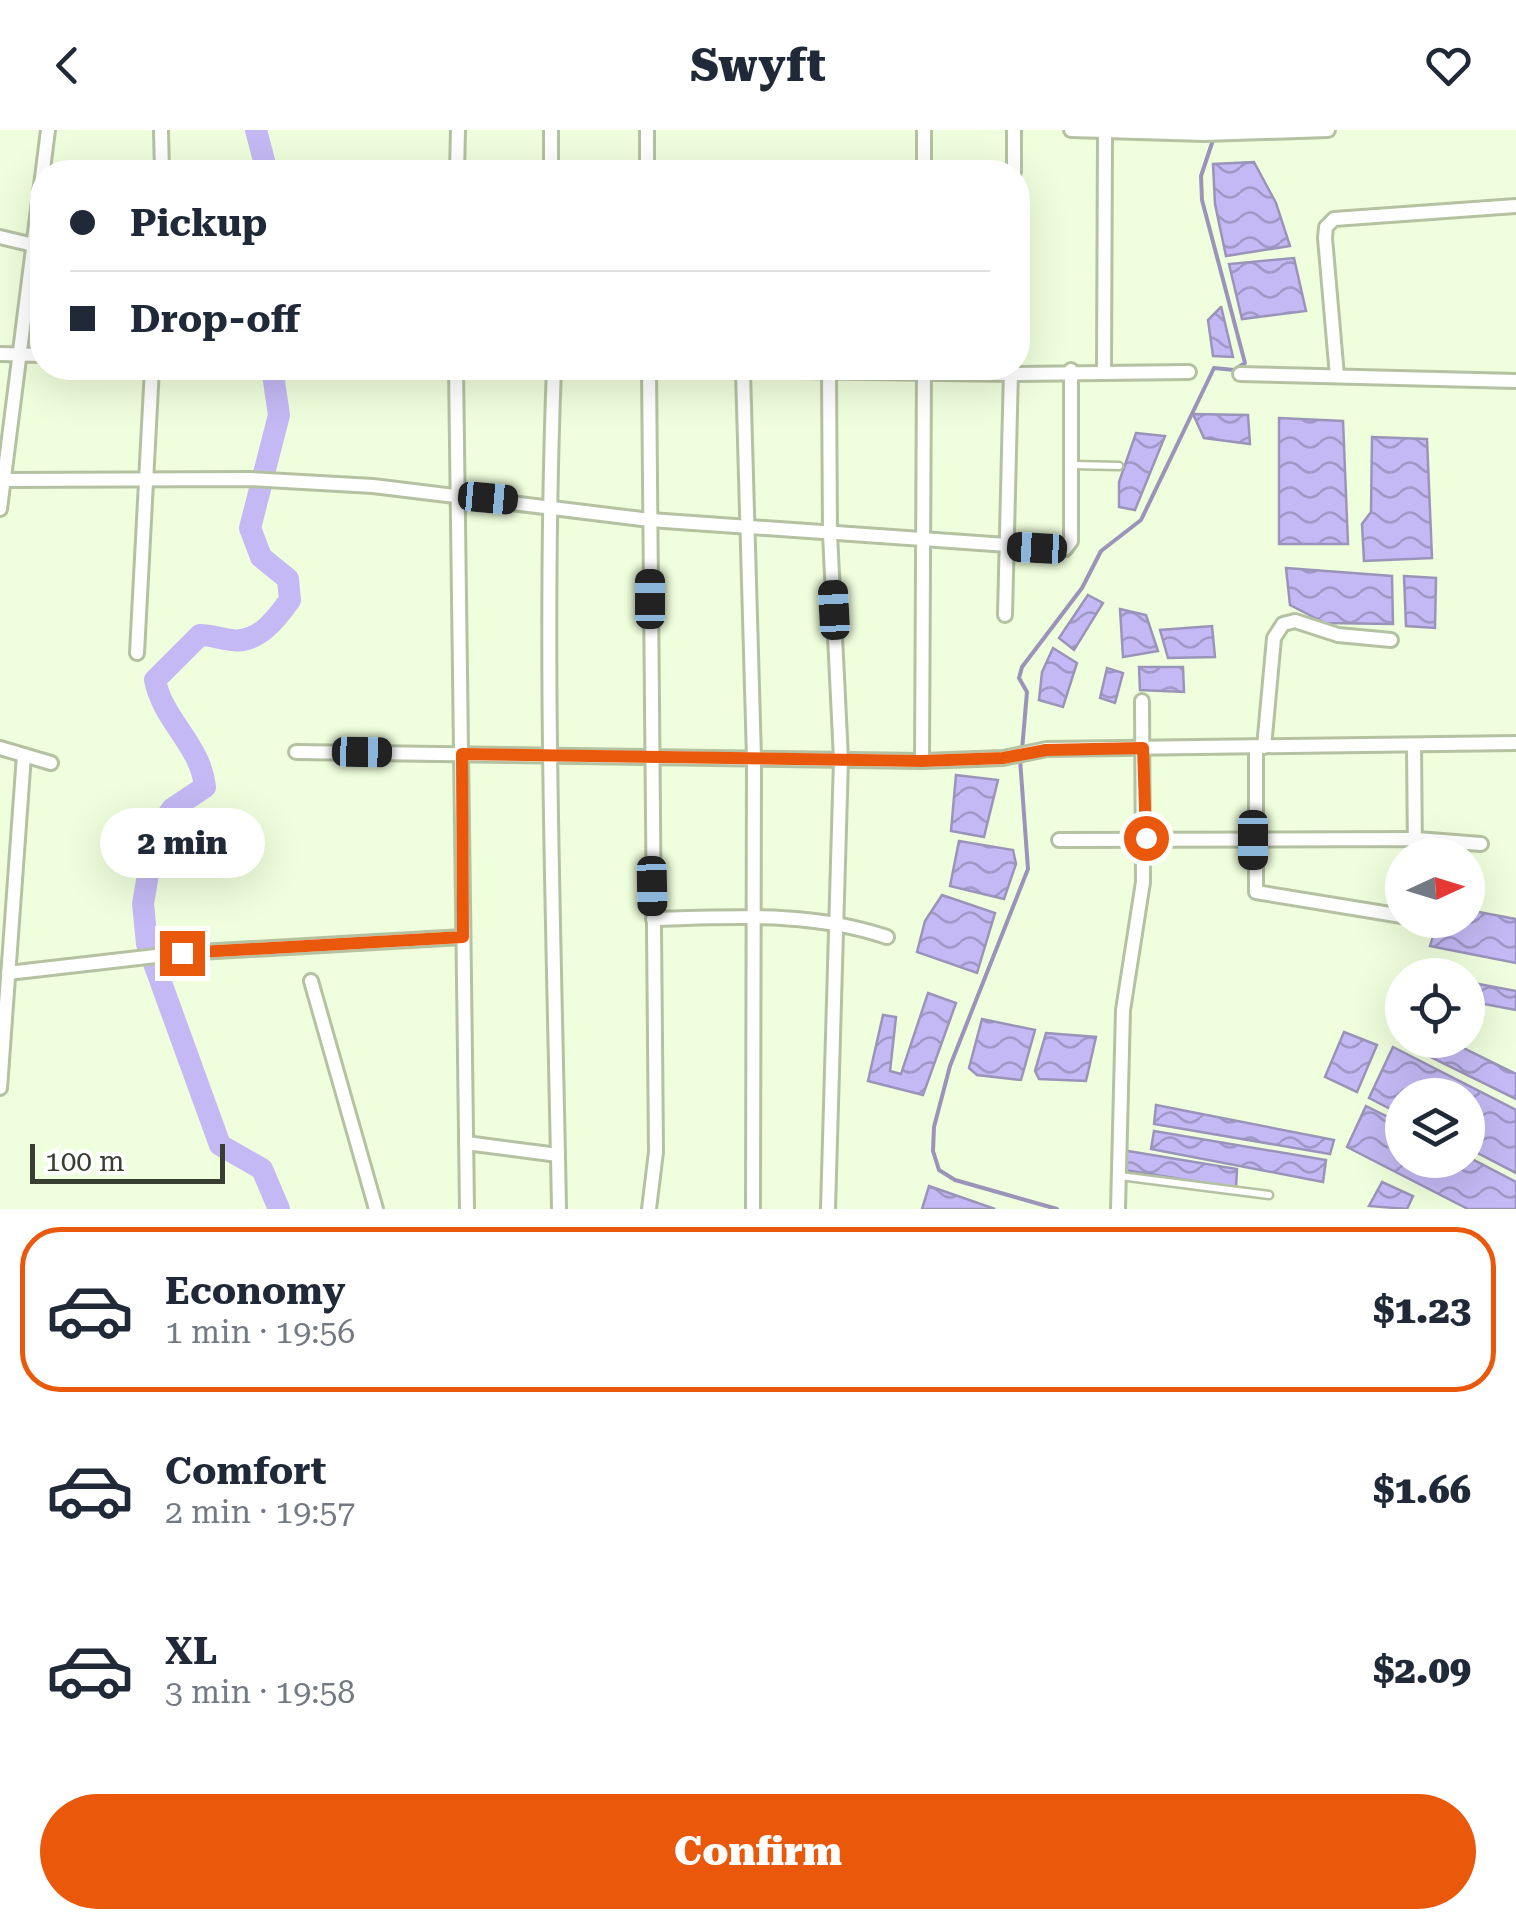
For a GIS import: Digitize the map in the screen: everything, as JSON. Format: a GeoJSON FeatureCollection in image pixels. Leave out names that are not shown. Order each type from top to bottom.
{"type":"FeatureCollection","features":[{"type":"Feature","properties":{"kind":"street"},"geometry":{"type":"LineString","coordinates":[[45,160],[48,130]]}},
{"type":"Feature","properties":{"kind":"street"},"geometry":{"type":"LineString","coordinates":[[161,130],[162,160]]}},
{"type":"Feature","properties":{"kind":"street"},"geometry":{"type":"LineString","coordinates":[[457,160],[458,130]]}},
{"type":"Feature","properties":{"kind":"street"},"geometry":{"type":"LineString","coordinates":[[551,130],[552,160]]}},
{"type":"Feature","properties":{"kind":"street"},"geometry":{"type":"LineString","coordinates":[[647,130],[648,160]]}},
{"type":"Feature","properties":{"kind":"street"},"geometry":{"type":"LineString","coordinates":[[924,130],[924,160]]}},
{"type":"Feature","properties":{"kind":"street"},"geometry":{"type":"LineString","coordinates":[[1014,130],[1014,160]]}},
{"type":"Feature","properties":{"kind":"street"},"geometry":{"type":"LineString","coordinates":[[1070,130],[1205,134],[1328,130]]}},
{"type":"Feature","properties":{"kind":"street"},"geometry":{"type":"LineString","coordinates":[[1104,371],[1105,132]]}},
{"type":"Feature","properties":{"kind":"street"},"geometry":{"type":"LineString","coordinates":[[1338,376],[1325,238],[1326,227],[1334,218],[1516,206]]}},
{"type":"Feature","properties":{"kind":"street"},"geometry":{"type":"LineString","coordinates":[[0,236],[30,243]]}},
{"type":"Feature","properties":{"kind":"street"},"geometry":{"type":"LineString","coordinates":[[0,509],[30,288]]}},
{"type":"Feature","properties":{"kind":"street"},"geometry":{"type":"LineString","coordinates":[[0,354],[30,355]]}},
{"type":"Feature","properties":{"kind":"street"},"geometry":{"type":"LineString","coordinates":[[2,480],[250,479],[549,504],[650,520],[922,542],[1070,547],[1071,370]]}},
{"type":"Feature","properties":{"kind":"street"},"geometry":{"type":"LineString","coordinates":[[1030,371],[1190,372]]}},
{"type":"Feature","properties":{"kind":"street"},"geometry":{"type":"LineString","coordinates":[[1240,374],[1516,381]]}},
{"type":"Feature","properties":{"kind":"street"},"geometry":{"type":"LineString","coordinates":[[137,654],[151,380]]}},
{"type":"Feature","properties":{"kind":"street"},"geometry":{"type":"LineString","coordinates":[[456,380],[466,1209]]}},
{"type":"Feature","properties":{"kind":"street"},"geometry":{"type":"LineString","coordinates":[[554,380],[549,504],[550,755],[559,1209]]}},
{"type":"Feature","properties":{"kind":"street"},"geometry":{"type":"LineString","coordinates":[[649,380],[656,1152],[650,1209]]}},
{"type":"Feature","properties":{"kind":"street"},"geometry":{"type":"LineString","coordinates":[[743,380],[754,758],[753,1209]]}},
{"type":"Feature","properties":{"kind":"street"},"geometry":{"type":"LineString","coordinates":[[828,1209],[828,1121],[839,920],[840,760],[830,534],[829,380]]}},
{"type":"Feature","properties":{"kind":"street"},"geometry":{"type":"LineString","coordinates":[[922,761],[924,380]]}},
{"type":"Feature","properties":{"kind":"street"},"geometry":{"type":"LineString","coordinates":[[1005,614],[1011,380]]}},
{"type":"Feature","properties":{"kind":"street"},"geometry":{"type":"LineString","coordinates":[[1385,913],[1256,892],[1253,840],[1274,638],[1283,624],[1295,621],[1338,635],[1391,640]]}},
{"type":"Feature","properties":{"kind":"street"},"geometry":{"type":"LineString","coordinates":[[1118,1209],[1123,1010],[1144,882],[1142,701]]}},
{"type":"Feature","properties":{"kind":"street"},"geometry":{"type":"LineString","coordinates":[[296,752],[922,761],[1003,758],[1046,750],[1516,742]]}},
{"type":"Feature","properties":{"kind":"street"},"geometry":{"type":"LineString","coordinates":[[1414,745],[1417,838]]}},
{"type":"Feature","properties":{"kind":"street"},"geometry":{"type":"LineString","coordinates":[[0,748],[51,763]]}},
{"type":"Feature","properties":{"kind":"street"},"geometry":{"type":"LineString","coordinates":[[0,1088],[24,755]]}},
{"type":"Feature","properties":{"kind":"street"},"geometry":{"type":"LineString","coordinates":[[1059,840],[1385,839]]}},
{"type":"Feature","properties":{"kind":"street"},"geometry":{"type":"LineString","coordinates":[[653,919],[751,916],[839,920],[888,937]]}},
{"type":"Feature","properties":{"kind":"street"},"geometry":{"type":"LineString","coordinates":[[8,973],[182,953],[463,937]]}},
{"type":"Feature","properties":{"kind":"street"},"geometry":{"type":"LineString","coordinates":[[310,981],[376,1209]]}},
{"type":"Feature","properties":{"kind":"street"},"geometry":{"type":"LineString","coordinates":[[466,1143],[558,1155]]}},
{"type":"Feature","properties":{"kind":"lane"},"geometry":{"type":"LineString","coordinates":[[1072,465],[1119,466]]}},
{"type":"Feature","properties":{"kind":"lane"},"geometry":{"type":"LineString","coordinates":[[1119,1176],[1269,1195]]}},
{"type":"Feature","properties":{"kind":"water"},"geometry":{"type":"Polygon","coordinates":[[[1254,162],[1276,203],[1290,246],[1226,256],[1215,204],[1213,164],[1254,162]]]}},
{"type":"Feature","properties":{"kind":"water"},"geometry":{"type":"Polygon","coordinates":[[[1294,258],[1306,311],[1242,319],[1229,264],[1294,258]]]}},
{"type":"Feature","properties":{"kind":"water"},"geometry":{"type":"Polygon","coordinates":[[[1221,306],[1233,357],[1213,356],[1208,320],[1221,306]]]}},
{"type":"Feature","properties":{"kind":"water"},"geometry":{"type":"Polygon","coordinates":[[[1193,414],[1248,415],[1250,444],[1204,438],[1193,414]]]}},
{"type":"Feature","properties":{"kind":"water"},"geometry":{"type":"Polygon","coordinates":[[[1279,418],[1343,421],[1348,544],[1279,544],[1279,418]]]}},
{"type":"Feature","properties":{"kind":"water"},"geometry":{"type":"Polygon","coordinates":[[[1136,433],[1165,436],[1135,510],[1119,507],[1119,482],[1136,433]]]}},
{"type":"Feature","properties":{"kind":"water"},"geometry":{"type":"Polygon","coordinates":[[[1372,437],[1427,439],[1432,558],[1364,561],[1362,524],[1371,512],[1372,437]]]}},
{"type":"Feature","properties":{"kind":"water"},"geometry":{"type":"Polygon","coordinates":[[[1286,568],[1392,576],[1393,624],[1325,623],[1290,605],[1286,568]]]}},
{"type":"Feature","properties":{"kind":"water"},"geometry":{"type":"Polygon","coordinates":[[[1404,576],[1436,578],[1435,628],[1406,626],[1404,576]]]}},
{"type":"Feature","properties":{"kind":"water"},"geometry":{"type":"Polygon","coordinates":[[[1088,595],[1103,603],[1074,650],[1059,638],[1088,595]]]}},
{"type":"Feature","properties":{"kind":"water"},"geometry":{"type":"Polygon","coordinates":[[[1120,609],[1146,615],[1158,651],[1123,657],[1120,609]]]}},
{"type":"Feature","properties":{"kind":"water"},"geometry":{"type":"Polygon","coordinates":[[[1212,626],[1215,657],[1168,658],[1160,630],[1212,626]]]}},
{"type":"Feature","properties":{"kind":"water"},"geometry":{"type":"Polygon","coordinates":[[[1053,648],[1077,663],[1063,707],[1039,700],[1042,672],[1053,648]]]}},
{"type":"Feature","properties":{"kind":"water"},"geometry":{"type":"Polygon","coordinates":[[[1139,667],[1183,667],[1184,692],[1140,690],[1139,667]]]}},
{"type":"Feature","properties":{"kind":"water"},"geometry":{"type":"Polygon","coordinates":[[[1107,668],[1123,673],[1115,703],[1100,698],[1107,668]]]}},
{"type":"Feature","properties":{"kind":"water"},"geometry":{"type":"Polygon","coordinates":[[[956,775],[998,780],[984,837],[951,831],[956,775]]]}},
{"type":"Feature","properties":{"kind":"water"},"geometry":{"type":"Polygon","coordinates":[[[959,841],[1013,850],[1016,864],[1004,899],[950,886],[959,841]]]}},
{"type":"Feature","properties":{"kind":"water"},"geometry":{"type":"Polygon","coordinates":[[[942,895],[995,913],[977,973],[917,952],[925,921],[942,895]]]}},
{"type":"Feature","properties":{"kind":"water"},"geometry":{"type":"Polygon","coordinates":[[[1485,913],[1516,919],[1516,963],[1430,946],[1432,938],[1485,938],[1485,913]]]}},
{"type":"Feature","properties":{"kind":"water"},"geometry":{"type":"Polygon","coordinates":[[[1485,985],[1516,991],[1516,1010],[1485,1004],[1485,985]]]}},
{"type":"Feature","properties":{"kind":"water"},"geometry":{"type":"Polygon","coordinates":[[[928,993],[956,1003],[923,1095],[868,1081],[883,1015],[896,1017],[890,1071],[901,1074],[928,993]]]}},
{"type":"Feature","properties":{"kind":"water"},"geometry":{"type":"Polygon","coordinates":[[[982,1019],[1035,1030],[1021,1080],[977,1075],[969,1068],[982,1019]]]}},
{"type":"Feature","properties":{"kind":"water"},"geometry":{"type":"Polygon","coordinates":[[[1344,1032],[1377,1045],[1357,1092],[1325,1077],[1344,1032]]]}},
{"type":"Feature","properties":{"kind":"water"},"geometry":{"type":"Polygon","coordinates":[[[1046,1033],[1096,1037],[1086,1081],[1039,1079],[1035,1071],[1046,1033]]]}},
{"type":"Feature","properties":{"kind":"water"},"geometry":{"type":"Polygon","coordinates":[[[1388,1058],[1414,1058],[1454,1078],[1385,1078],[1385,1106],[1369,1098],[1388,1058]]]}},
{"type":"Feature","properties":{"kind":"water"},"geometry":{"type":"Polygon","coordinates":[[[1433,1058],[1484,1058],[1516,1074],[1516,1099],[1485,1084],[1485,1078],[1473,1078],[1433,1058]]]}},
{"type":"Feature","properties":{"kind":"water"},"geometry":{"type":"Polygon","coordinates":[[[1485,1094],[1516,1110],[1516,1173],[1485,1157],[1485,1094]]]}},
{"type":"Feature","properties":{"kind":"water"},"geometry":{"type":"Polygon","coordinates":[[[1156,1105],[1334,1140],[1330,1154],[1154,1124],[1156,1105]]]}},
{"type":"Feature","properties":{"kind":"water"},"geometry":{"type":"Polygon","coordinates":[[[1366,1106],[1385,1116],[1385,1166],[1347,1147],[1366,1106]]]}},
{"type":"Feature","properties":{"kind":"water"},"geometry":{"type":"Polygon","coordinates":[[[1154,1131],[1326,1160],[1323,1182],[1151,1149],[1154,1131]]]}},
{"type":"Feature","properties":{"kind":"water"},"geometry":{"type":"Polygon","coordinates":[[[1122,1150],[1237,1169],[1236,1188],[1119,1169],[1122,1150]]]}},
{"type":"Feature","properties":{"kind":"water"},"geometry":{"type":"Polygon","coordinates":[[[1485,1166],[1516,1182],[1516,1209],[1468,1209],[1408,1178],[1485,1178],[1485,1166]]]}},
{"type":"Feature","properties":{"kind":"water"},"geometry":{"type":"Polygon","coordinates":[[[1382,1182],[1413,1196],[1407,1209],[1369,1206],[1382,1182]]]}},
{"type":"Feature","properties":{"kind":"water"},"geometry":{"type":"Polygon","coordinates":[[[929,1186],[995,1209],[922,1209],[929,1186]]]}},
{"type":"Feature","properties":{"kind":"waterway"},"geometry":{"type":"LineString","coordinates":[[256,130],[264,160]]}},
{"type":"Feature","properties":{"kind":"waterway"},"geometry":{"type":"LineString","coordinates":[[1022,750],[1027,692],[1019,678],[1022,667],[1082,588],[1101,551],[1141,520],[1214,368],[1234,370],[1245,363],[1202,200],[1201,176],[1213,140]]}},
{"type":"Feature","properties":{"kind":"waterway"},"geometry":{"type":"LineString","coordinates":[[274,380],[279,415],[250,528],[261,557],[288,579],[290,600],[266,628],[250,638],[232,640],[200,635],[155,680],[159,695],[197,758],[205,787],[172,809],[155,833],[143,904],[147,944],[220,1145],[262,1169],[279,1209]]}},
{"type":"Feature","properties":{"kind":"waterway"},"geometry":{"type":"LineString","coordinates":[[1020,759],[1028,869],[950,1066],[934,1127],[933,1151],[939,1170],[955,1180],[1057,1209]]}},
{"type":"Feature","properties":{"kind":"route"},"geometry":{"type":"LineString","coordinates":[[182,953],[463,937],[462,754],[922,761],[1003,758],[1046,750],[1143,748],[1146,838]]}}]}
